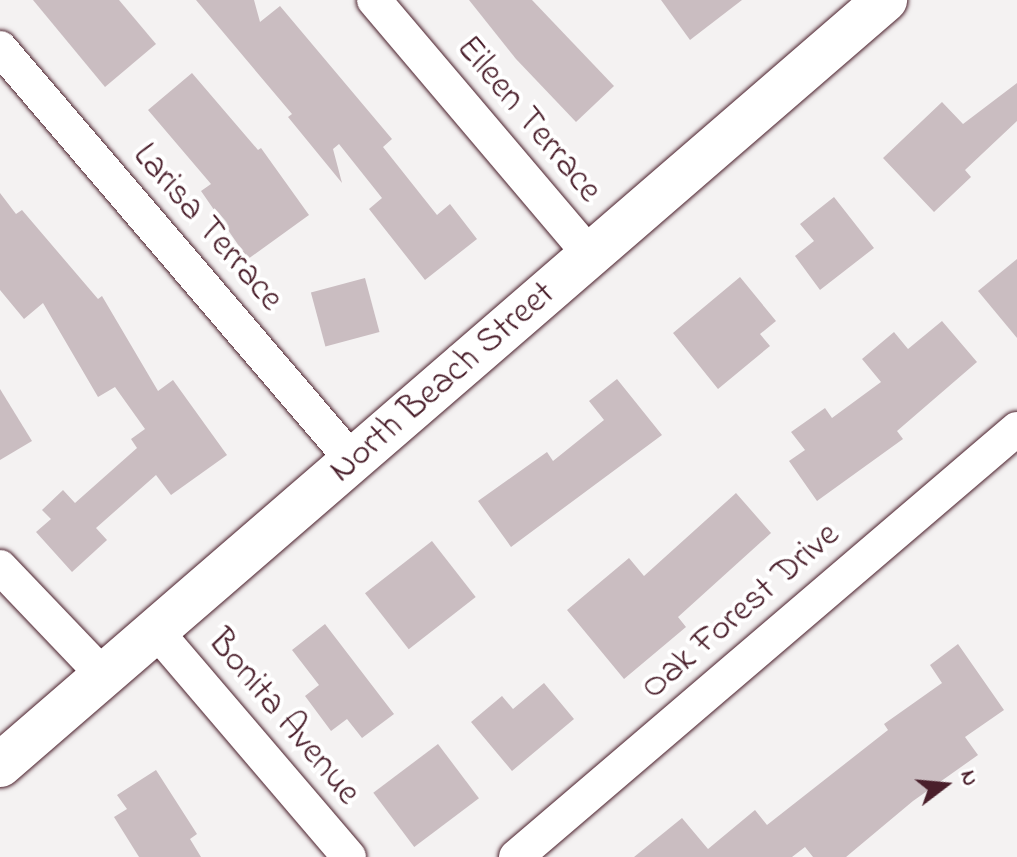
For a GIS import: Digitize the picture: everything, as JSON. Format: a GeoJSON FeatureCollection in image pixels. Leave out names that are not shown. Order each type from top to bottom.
{"type":"FeatureCollection","features":[{"type":"Feature","properties":{"kind":"street","name":"Eileen Terrace"},"geometry":{"type":"LineString","coordinates":[[374,0],[591,256]]}},
{"type":"Feature","properties":{"kind":"street","name":"North Beach Street"},"geometry":{"type":"LineString","coordinates":[[0,765],[885,0]]}},
{"type":"Feature","properties":{"kind":"street","name":"Larisa Terrace"},"geometry":{"type":"LineString","coordinates":[[0,48],[353,461]]}},
{"type":"Feature","properties":{"kind":"street","name":"Oak Forest Drive"},"geometry":{"type":"LineString","coordinates":[[516,857],[1017,429]]}},
{"type":"Feature","properties":{"kind":"street"},"geometry":{"type":"LineString","coordinates":[[0,567],[105,677]]}},
{"type":"Feature","properties":{"kind":"street","name":"Bonita Avenue"},"geometry":{"type":"LineString","coordinates":[[156,631],[349,857]]}},
{"type":"Feature","properties":{"kind":"building"},"geometry":{"type":"Polygon","coordinates":[[[33,0],[119,0],[156,44],[105,87],[33,0]]]}},
{"type":"Feature","properties":{"kind":"building"},"geometry":{"type":"Polygon","coordinates":[[[196,0],[254,0],[260,22],[280,6],[392,139],[383,147],[437,215],[450,204],[477,239],[425,280],[369,209],[382,198],[339,144],[333,149],[342,183],[288,117],[292,114],[196,0]]]}},
{"type":"Feature","properties":{"kind":"building"},"geometry":{"type":"Polygon","coordinates":[[[469,0],[532,0],[614,86],[576,122],[516,59],[469,0]]]}},
{"type":"Feature","properties":{"kind":"building"},"geometry":{"type":"Polygon","coordinates":[[[661,0],[742,0],[690,40],[661,0]]]}},
{"type":"Feature","properties":{"kind":"building"},"geometry":{"type":"Polygon","coordinates":[[[192,73],[258,150],[261,148],[309,215],[248,259],[201,191],[211,184],[148,110],[192,73]]]}},
{"type":"Feature","properties":{"kind":"building"},"geometry":{"type":"Polygon","coordinates":[[[1017,83],[1017,121],[965,170],[971,177],[934,212],[883,158],[942,102],[963,124],[1017,83]]]}},
{"type":"Feature","properties":{"kind":"building"},"geometry":{"type":"Polygon","coordinates":[[[0,193],[16,214],[22,210],[98,299],[102,296],[158,391],[173,380],[227,455],[171,495],[156,475],[96,528],[107,540],[72,572],[36,532],[51,519],[42,510],[63,490],[75,503],[137,448],[131,439],[145,429],[115,387],[98,397],[43,303],[24,319],[0,290],[0,193]]]}},
{"type":"Feature","properties":{"kind":"building"},"geometry":{"type":"Polygon","coordinates":[[[834,197],[874,248],[820,290],[795,256],[814,241],[800,224],[834,197]]]}},
{"type":"Feature","properties":{"kind":"building"},"geometry":{"type":"Polygon","coordinates":[[[1017,259],[1017,338],[978,291],[1017,259]]]}},
{"type":"Feature","properties":{"kind":"building"},"geometry":{"type":"Polygon","coordinates":[[[740,277],[776,321],[760,334],[770,346],[718,389],[673,333],[740,277]]]}},
{"type":"Feature","properties":{"kind":"building"},"geometry":{"type":"Polygon","coordinates":[[[365,278],[379,332],[325,347],[311,292],[365,278]]]}},
{"type":"Feature","properties":{"kind":"building"},"geometry":{"type":"Polygon","coordinates":[[[942,321],[977,362],[897,431],[903,439],[817,501],[789,461],[805,450],[791,432],[825,408],[832,418],[881,382],[862,359],[894,332],[908,349],[942,321]]]}},
{"type":"Feature","properties":{"kind":"building"},"geometry":{"type":"Polygon","coordinates":[[[617,379],[662,435],[511,547],[478,501],[547,452],[553,461],[604,420],[589,401],[617,379]]]}},
{"type":"Feature","properties":{"kind":"building"},"geometry":{"type":"Polygon","coordinates":[[[0,389],[32,441],[0,460],[0,389]]]}},
{"type":"Feature","properties":{"kind":"building"},"geometry":{"type":"Polygon","coordinates":[[[736,493],[771,533],[678,617],[686,627],[624,679],[567,610],[629,558],[644,576],[736,493]]]}},
{"type":"Feature","properties":{"kind":"building"},"geometry":{"type":"Polygon","coordinates":[[[432,541],[476,597],[409,649],[365,593],[432,541]]]}},
{"type":"Feature","properties":{"kind":"building"},"geometry":{"type":"Polygon","coordinates":[[[325,624],[394,714],[362,738],[347,719],[331,731],[305,696],[319,685],[292,650],[325,624]]]}},
{"type":"Feature","properties":{"kind":"building"},"geometry":{"type":"Polygon","coordinates":[[[958,644],[1004,710],[965,737],[978,755],[913,801],[846,857],[813,857],[805,847],[792,857],[634,857],[682,818],[708,849],[755,810],[767,825],[888,730],[884,724],[942,683],[930,665],[958,644]]]}},
{"type":"Feature","properties":{"kind":"building"},"geometry":{"type":"Polygon","coordinates":[[[544,683],[574,719],[512,771],[471,722],[502,696],[513,709],[544,683]]]}},
{"type":"Feature","properties":{"kind":"building"},"geometry":{"type":"Polygon","coordinates":[[[438,744],[479,798],[414,847],[373,793],[438,744]]]}},
{"type":"Feature","properties":{"kind":"building"},"geometry":{"type":"Polygon","coordinates":[[[156,770],[197,834],[190,839],[201,857],[139,857],[114,817],[127,809],[117,795],[156,770]]]}}]}
